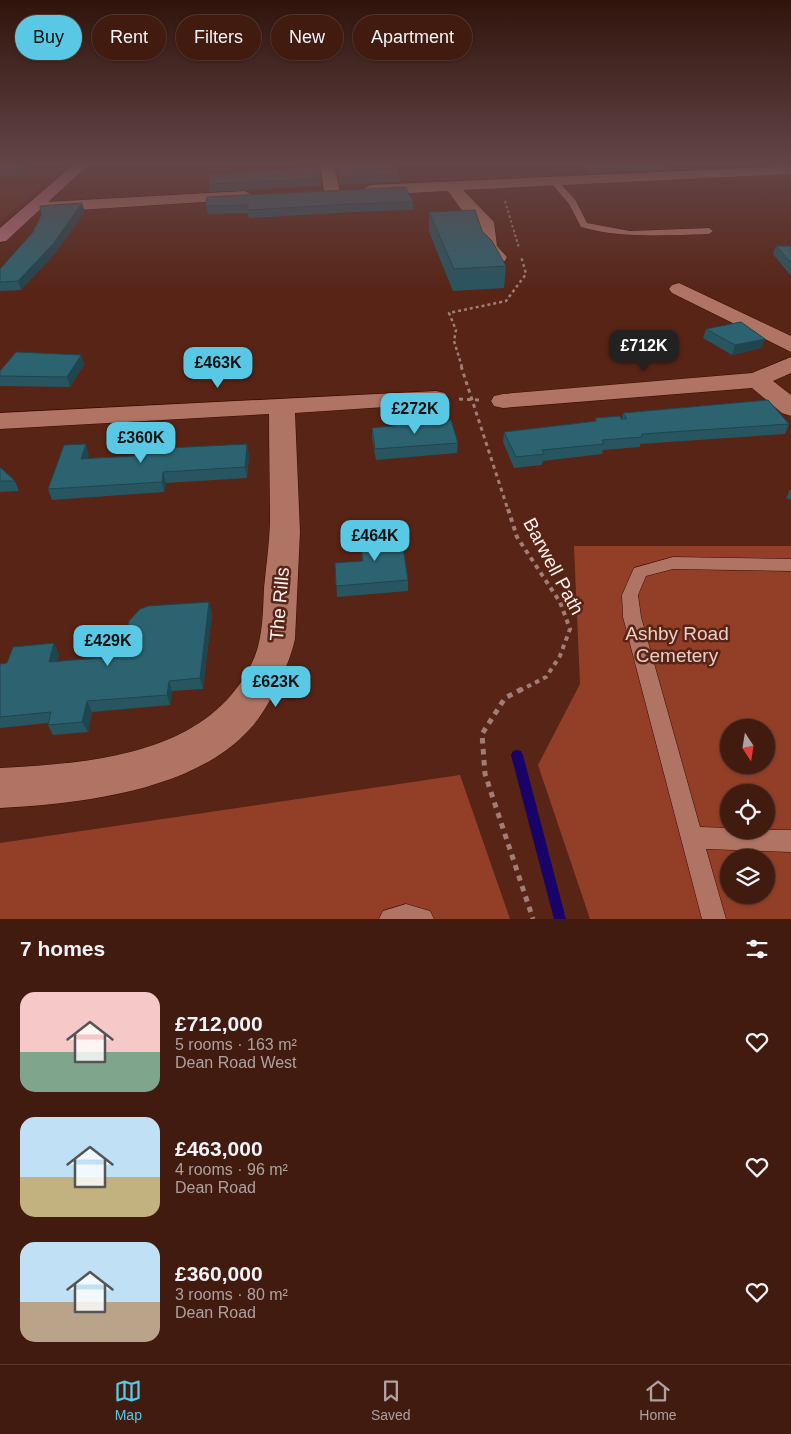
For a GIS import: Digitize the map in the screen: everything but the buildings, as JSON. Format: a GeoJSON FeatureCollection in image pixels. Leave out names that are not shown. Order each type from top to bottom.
{"type":"FeatureCollection","features":[{"type":"Feature","properties":{"kind":"main road"},"geometry":{"type":"LineString","coordinates":[[0,237],[34,208]]}},
{"type":"Feature","properties":{"kind":"street"},"geometry":{"type":"LineString","coordinates":[[468,208],[474,219],[486,222],[488,247],[498,257]]}},
{"type":"Feature","properties":{"kind":"street"},"geometry":{"type":"LineString","coordinates":[[679,290],[791,346]]}},
{"type":"Feature","properties":{"kind":"street"},"geometry":{"type":"LineString","coordinates":[[503,401],[645,391],[757,380],[791,364]]}},
{"type":"Feature","properties":{"kind":"street"},"geometry":{"type":"LineString","coordinates":[[757,380],[791,408]]}},
{"type":"Feature","properties":{"kind":"street"},"geometry":{"type":"LineString","coordinates":[[0,421],[436,398]]}},
{"type":"Feature","properties":{"kind":"street","name":"The Rills"},"geometry":{"type":"LineString","coordinates":[[0,788],[83,783],[137,772],[181,754],[224,730],[244,709],[262,685],[274,654],[279,620],[285,525],[282,406]]}},
{"type":"Feature","properties":{"kind":"lane"},"geometry":{"type":"LineString","coordinates":[[575,208],[584,225],[597,230],[640,233],[709,231]]}},
{"type":"Feature","properties":{"kind":"lane"},"geometry":{"type":"LineString","coordinates":[[714,919],[632,617],[630,595],[640,572],[673,562],[790,567]]}},
{"type":"Feature","properties":{"kind":"lane"},"geometry":{"type":"LineString","coordinates":[[692,838],[791,841]]}},
{"type":"Feature","properties":{"kind":"lane"},"geometry":{"type":"LineString","coordinates":[[392,919],[406,916],[422,919]]}},
{"type":"Feature","properties":{"kind":"path","name":"Barwell Path"},"geometry":{"type":"LineString","coordinates":[[507,208],[526,274],[506,301],[449,313],[456,330],[454,341],[471,399],[517,537],[560,602],[570,628],[560,656],[546,677],[505,698],[482,734],[484,774],[533,919]]}},
{"type":"Feature","properties":{"kind":"path"},"geometry":{"type":"LineString","coordinates":[[436,398],[503,401]]}},
{"type":"Feature","properties":{"kind":"shaded area"},"geometry":{"type":"Polygon","coordinates":[[[0,208],[17,208],[0,220],[0,208]]]}},
{"type":"Feature","properties":{"kind":"green space","name":"Ashby Road Cemetery"},"geometry":{"type":"Polygon","coordinates":[[[574,546],[791,546],[791,919],[590,919],[538,765],[580,684],[574,546]]]}},
{"type":"Feature","properties":{"kind":"green space"},"geometry":{"type":"Polygon","coordinates":[[[460,775],[510,919],[0,919],[0,843],[460,775]]]}},
{"type":"Feature","properties":{"kind":"waterway"},"geometry":{"type":"LineString","coordinates":[[517,755],[560,919]]}}]}
